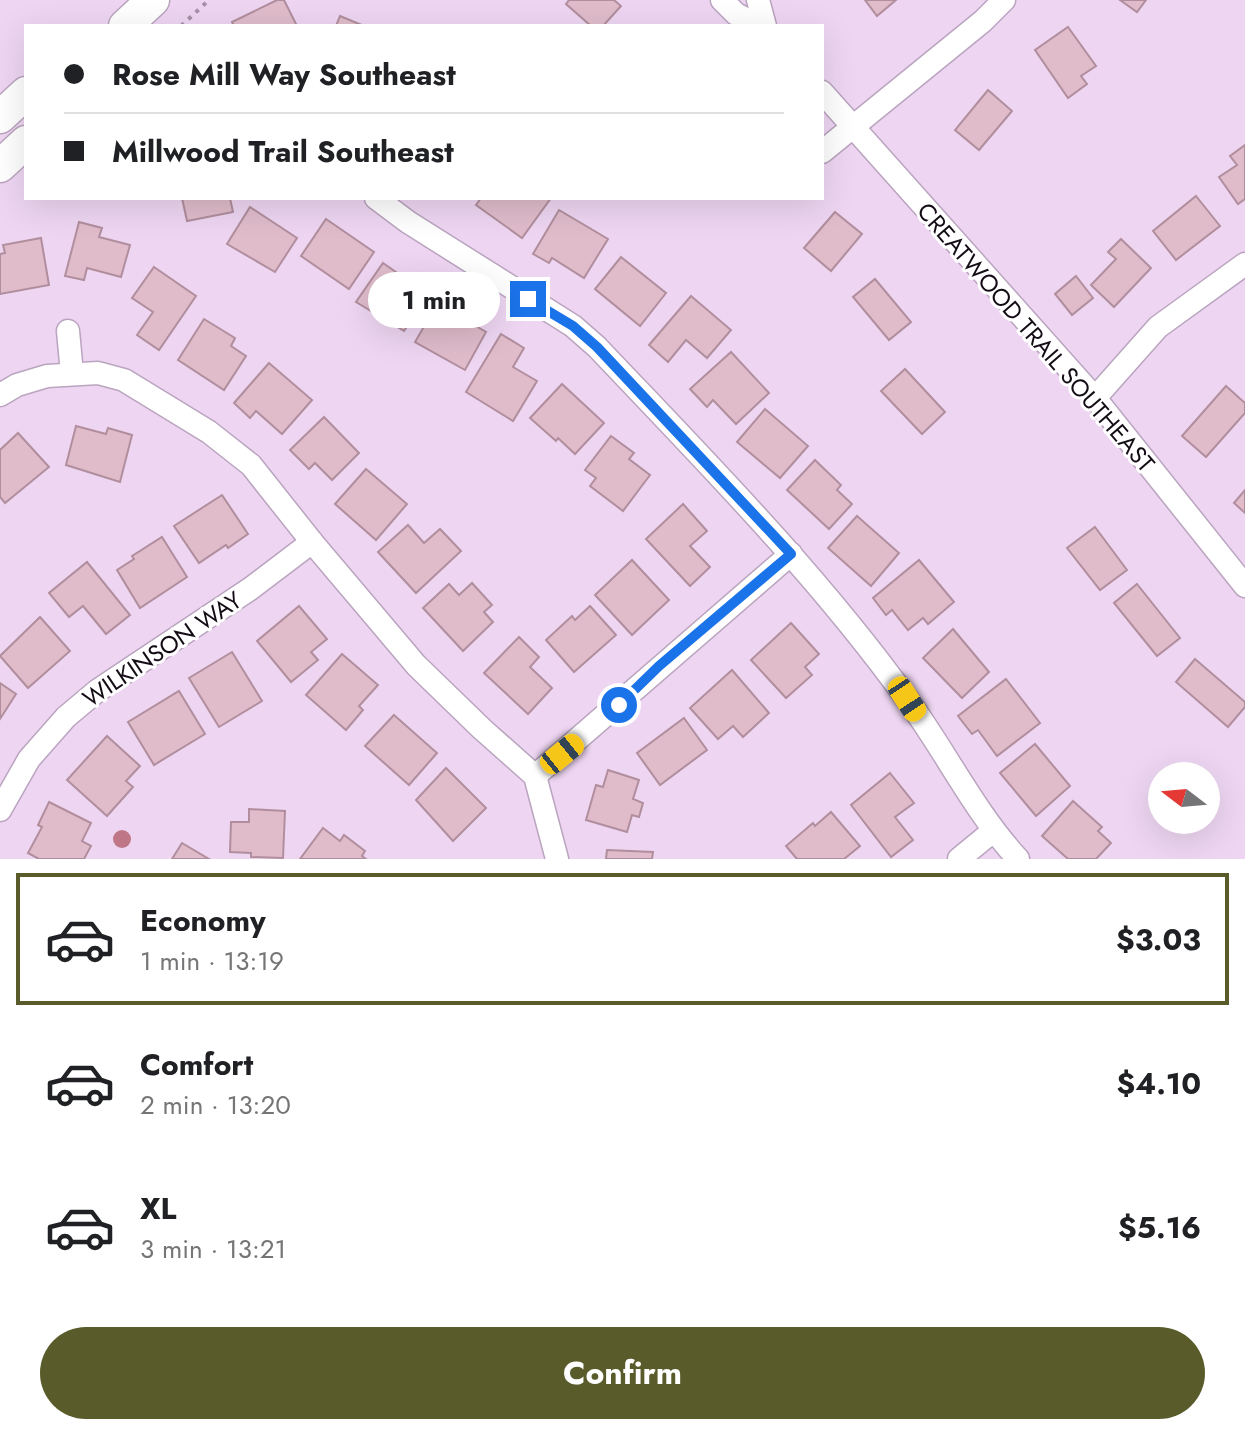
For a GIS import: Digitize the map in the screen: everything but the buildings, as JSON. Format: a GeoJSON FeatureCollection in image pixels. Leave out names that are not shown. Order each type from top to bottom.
{"type":"FeatureCollection","features":[{"type":"Feature","properties":{"kind":"main road"},"geometry":{"type":"LineString","coordinates":[[127,24],[153,0]]}},
{"type":"Feature","properties":{"kind":"main road"},"geometry":{"type":"LineString","coordinates":[[0,117],[24,95]]}},
{"type":"Feature","properties":{"kind":"main road"},"geometry":{"type":"LineString","coordinates":[[0,166],[24,144]]}},
{"type":"Feature","properties":{"kind":"street"},"geometry":{"type":"LineString","coordinates":[[722,0],[736,14],[758,24]]}},
{"type":"Feature","properties":{"kind":"street"},"geometry":{"type":"LineString","coordinates":[[758,0],[762,24]]}},
{"type":"Feature","properties":{"kind":"street"},"geometry":{"type":"LineString","coordinates":[[824,150],[983,21],[1004,0]]}},
{"type":"Feature","properties":{"kind":"street","name":"CREATWOOD TRAIL SOUTHEAST"},"geometry":{"type":"LineString","coordinates":[[824,94],[1095,398],[1245,586]]}},
{"type":"Feature","properties":{"kind":"street"},"geometry":{"type":"LineString","coordinates":[[379,200],[408,222],[573,326],[597,347],[791,554],[907,699],[993,831],[1018,859]]}},
{"type":"Feature","properties":{"kind":"street"},"geometry":{"type":"LineString","coordinates":[[1095,398],[1158,327],[1245,264]]}},
{"type":"Feature","properties":{"kind":"street"},"geometry":{"type":"LineString","coordinates":[[68,331],[72,374]]}},
{"type":"Feature","properties":{"kind":"street"},"geometry":{"type":"LineString","coordinates":[[0,395],[17,385],[47,376],[98,373],[124,380],[209,432],[251,465],[416,665],[535,776],[557,859]]}},
{"type":"Feature","properties":{"kind":"street","name":"WILKINSON WAY"},"geometry":{"type":"LineString","coordinates":[[0,810],[29,759],[66,717],[97,691],[250,589],[312,542]]}},
{"type":"Feature","properties":{"kind":"street"},"geometry":{"type":"LineString","coordinates":[[535,776],[599,724],[659,666],[791,554]]}},
{"type":"Feature","properties":{"kind":"street"},"geometry":{"type":"LineString","coordinates":[[959,859],[993,831]]}},
{"type":"Feature","properties":{"kind":"path"},"geometry":{"type":"LineString","coordinates":[[183,24],[209,0]]}},
{"type":"Feature","properties":{"kind":"route"},"geometry":{"type":"LineString","coordinates":[[528,299],[573,326],[597,347],[791,554],[659,666],[619,705]]}}]}
